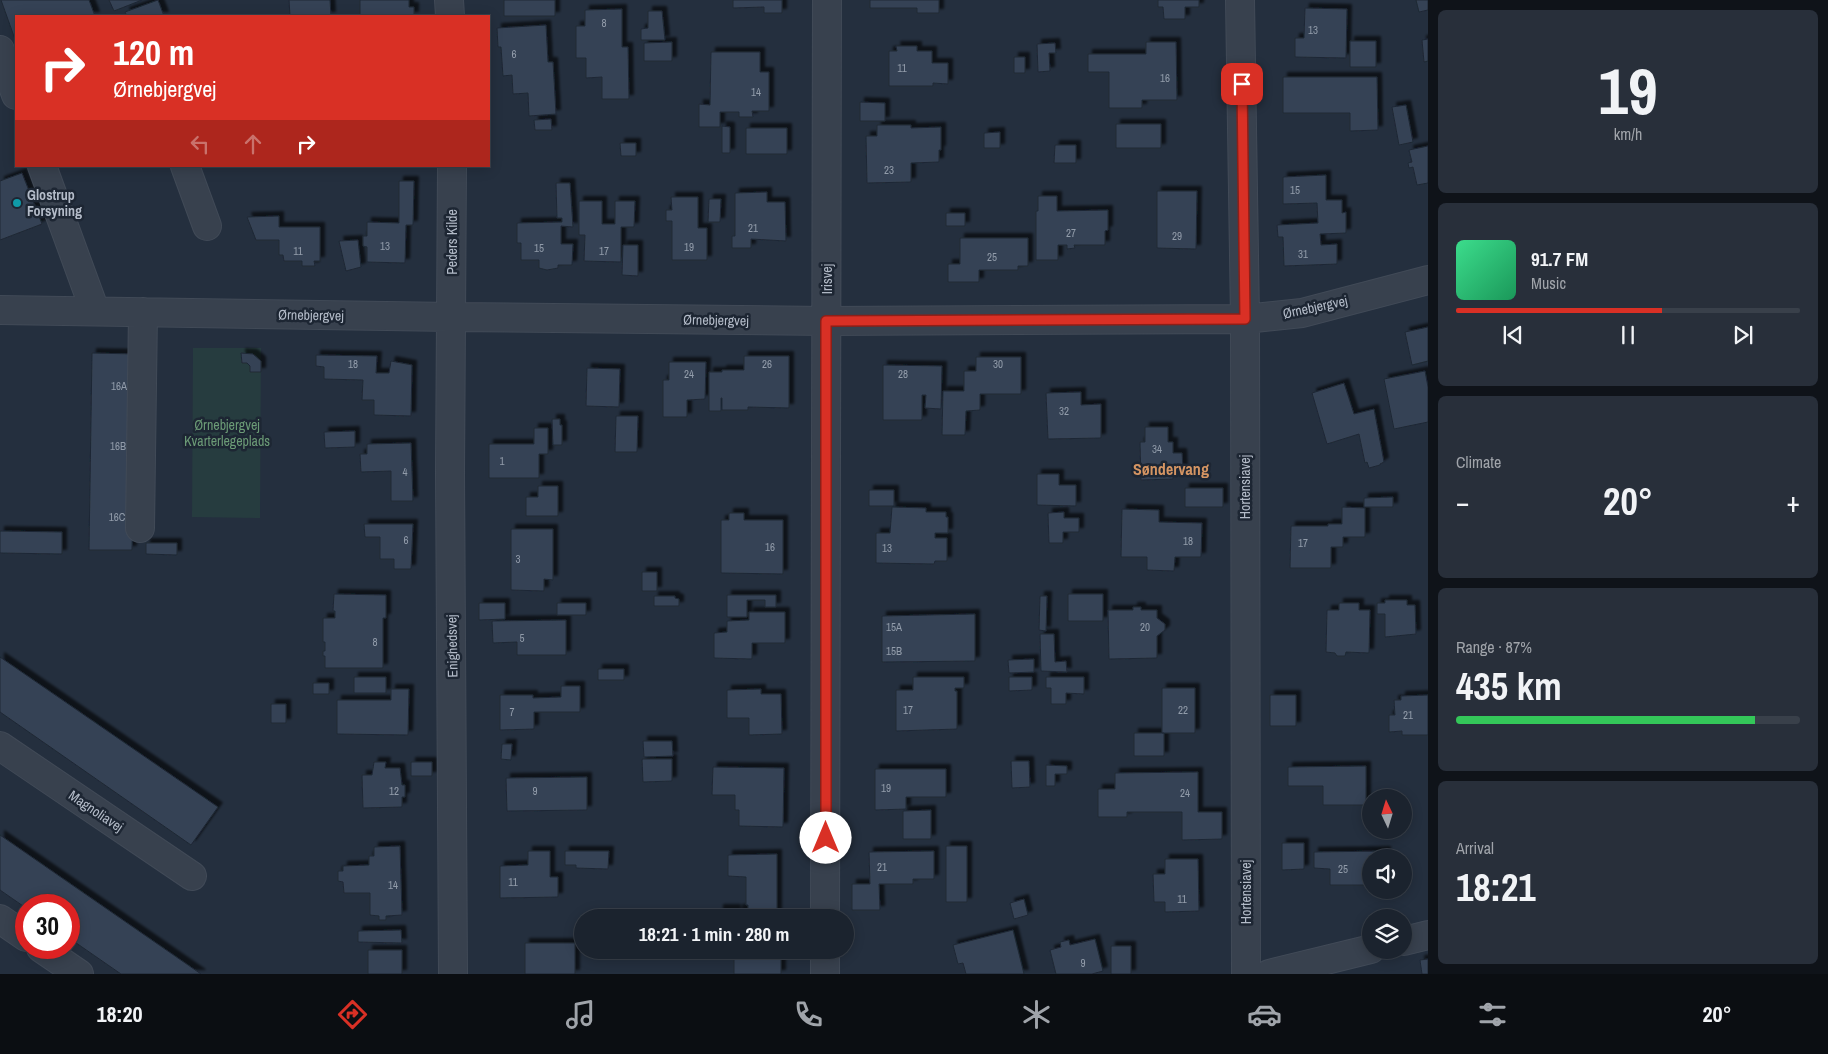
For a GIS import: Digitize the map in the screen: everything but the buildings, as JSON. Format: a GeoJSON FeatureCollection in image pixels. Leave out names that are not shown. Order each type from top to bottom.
{"type":"FeatureCollection","features":[{"type":"Feature","properties":{"kind":"street"},"geometry":{"type":"LineString","coordinates":[[449,0],[450,15]]}},
{"type":"Feature","properties":{"kind":"street","name":"Irisvej"},"geometry":{"type":"LineString","coordinates":[[825,909],[827,0]]}},
{"type":"Feature","properties":{"kind":"street","name":"Hortensiavej"},"geometry":{"type":"LineString","coordinates":[[1240,0],[1245,319],[1246,974]]}},
{"type":"Feature","properties":{"kind":"street"},"geometry":{"type":"LineString","coordinates":[[0,50],[15,92]]}},
{"type":"Feature","properties":{"kind":"street"},"geometry":{"type":"LineString","coordinates":[[42,167],[95,311]]}},
{"type":"Feature","properties":{"kind":"street"},"geometry":{"type":"LineString","coordinates":[[185,167],[207,226]]}},
{"type":"Feature","properties":{"kind":"street","name":"Peders Kilde"},"geometry":{"type":"LineString","coordinates":[[452,167],[452,317]]}},
{"type":"Feature","properties":{"kind":"street","name":"Ørnebjergvej"},"geometry":{"type":"LineString","coordinates":[[0,310],[826,321],[1245,319],[1302,313],[1428,280]]}},
{"type":"Feature","properties":{"kind":"street"},"geometry":{"type":"LineString","coordinates":[[140,528],[143,312]]}},
{"type":"Feature","properties":{"kind":"street","name":"Enighedsvej"},"geometry":{"type":"LineString","coordinates":[[452,317],[450,473],[453,974]]}},
{"type":"Feature","properties":{"kind":"street","name":"Magnoliavej"},"geometry":{"type":"LineString","coordinates":[[0,746],[192,876]]}},
{"type":"Feature","properties":{"kind":"street"},"geometry":{"type":"LineString","coordinates":[[0,919],[15,929]]}},
{"type":"Feature","properties":{"kind":"street"},"geometry":{"type":"LineString","coordinates":[[1412,939],[1428,935]]}},
{"type":"Feature","properties":{"kind":"street"},"geometry":{"type":"LineString","coordinates":[[1268,974],[1362,951]]}},
{"type":"Feature","properties":{"kind":"street"},"geometry":{"type":"LineString","coordinates":[[57,959],[79,974]]}},
{"type":"Feature","properties":{"kind":"street"},"geometry":{"type":"LineString","coordinates":[[825,959],[825,974]]}},
{"type":"Feature","properties":{"kind":"green space","name":"Ørnebjergvej Kvarterlegeplads"},"geometry":{"type":"Polygon","coordinates":[[[193,348],[261,348],[260,518],[192,517],[193,348]]]}},
{"type":"Feature","properties":{"kind":"place","name":"Glostrup Forsyning"},"geometry":{"type":"Point","coordinates":[17,203]}},
{"type":"Feature","properties":{"kind":"district","name":"Søndervang"},"geometry":{"type":"Point","coordinates":[1171,469]}},
{"type":"Feature","properties":{"kind":"route"},"geometry":{"type":"LineString","coordinates":[[826,838],[826,321],[1245,319],[1242,84]]}}]}
